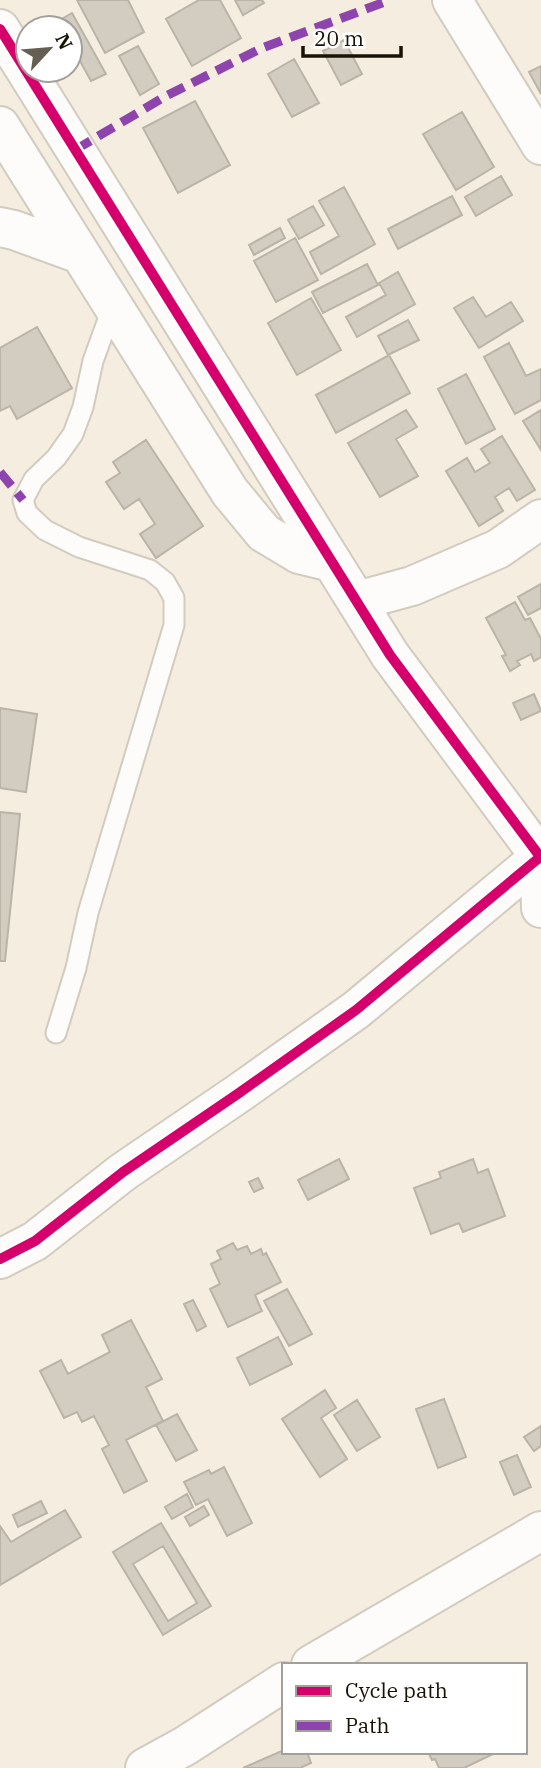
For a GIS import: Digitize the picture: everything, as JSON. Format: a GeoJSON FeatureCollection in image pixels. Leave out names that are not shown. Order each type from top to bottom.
{"type":"FeatureCollection","features":[{"type":"Feature","properties":{"kind":"street"},"geometry":{"type":"LineString","coordinates":[[453,0],[541,145]]}},
{"type":"Feature","properties":{"kind":"street"},"geometry":{"type":"LineString","coordinates":[[0,29],[390,655],[540,858],[541,908]]}},
{"type":"Feature","properties":{"kind":"street"},"geometry":{"type":"LineString","coordinates":[[0,126],[12,173],[80,254],[230,492],[264,533],[299,554],[332,562]]}},
{"type":"Feature","properties":{"kind":"street"},"geometry":{"type":"LineString","coordinates":[[0,227],[80,254]]}},
{"type":"Feature","properties":{"kind":"street"},"geometry":{"type":"LineString","coordinates":[[357,601],[412,586],[498,549],[541,519]]}},
{"type":"Feature","properties":{"kind":"street"},"geometry":{"type":"LineString","coordinates":[[0,1259],[35,1241],[123,1172],[356,1010],[540,858]]}},
{"type":"Feature","properties":{"kind":"street"},"geometry":{"type":"LineString","coordinates":[[314,1663],[541,1531]]}},
{"type":"Feature","properties":{"kind":"street"},"geometry":{"type":"LineString","coordinates":[[145,1768],[185,1746],[282,1683]]}},
{"type":"Feature","properties":{"kind":"lane"},"geometry":{"type":"LineString","coordinates":[[56,1032],[76,968],[88,913],[174,625],[174,598],[165,582],[150,569],[79,547],[45,530],[27,513],[23,500],[34,480],[56,458],[74,434],[93,360],[113,306]]}},
{"type":"Feature","properties":{"kind":"building"},"geometry":{"type":"Polygon","coordinates":[[[77,0],[128,0],[144,32],[105,53],[77,0]]]}},
{"type":"Feature","properties":{"kind":"building"},"geometry":{"type":"Polygon","coordinates":[[[199,0],[220,0],[241,38],[192,66],[166,19],[199,0]]]}},
{"type":"Feature","properties":{"kind":"building"},"geometry":{"type":"Polygon","coordinates":[[[235,0],[262,0],[264,3],[243,15],[235,0]]]}},
{"type":"Feature","properties":{"kind":"building"},"geometry":{"type":"Polygon","coordinates":[[[84,35],[106,74],[91,81],[84,68],[84,35]]]}},
{"type":"Feature","properties":{"kind":"building"},"geometry":{"type":"Polygon","coordinates":[[[344,40],[362,74],[341,85],[323,51],[344,40]]]}},
{"type":"Feature","properties":{"kind":"building"},"geometry":{"type":"Polygon","coordinates":[[[138,46],[159,84],[140,95],[119,56],[138,46]]]}},
{"type":"Feature","properties":{"kind":"building"},"geometry":{"type":"Polygon","coordinates":[[[294,59],[319,103],[292,117],[268,74],[294,59]]]}},
{"type":"Feature","properties":{"kind":"building"},"geometry":{"type":"Polygon","coordinates":[[[541,66],[541,94],[529,72],[541,66]]]}},
{"type":"Feature","properties":{"kind":"building"},"geometry":{"type":"Polygon","coordinates":[[[195,101],[230,165],[178,193],[143,128],[195,101]]]}},
{"type":"Feature","properties":{"kind":"building"},"geometry":{"type":"Polygon","coordinates":[[[462,112],[494,167],[456,190],[423,134],[462,112]]]}},
{"type":"Feature","properties":{"kind":"building"},"geometry":{"type":"Polygon","coordinates":[[[501,176],[512,195],[476,216],[465,197],[501,176]]]}},
{"type":"Feature","properties":{"kind":"building"},"geometry":{"type":"Polygon","coordinates":[[[344,187],[375,244],[321,274],[310,252],[339,236],[319,201],[344,187]]]}},
{"type":"Feature","properties":{"kind":"building"},"geometry":{"type":"Polygon","coordinates":[[[452,196],[462,215],[398,249],[388,229],[452,196]]]}},
{"type":"Feature","properties":{"kind":"building"},"geometry":{"type":"Polygon","coordinates":[[[313,206],[324,225],[299,239],[288,220],[313,206]]]}},
{"type":"Feature","properties":{"kind":"building"},"geometry":{"type":"Polygon","coordinates":[[[280,228],[285,238],[254,255],[249,245],[280,228]]]}},
{"type":"Feature","properties":{"kind":"building"},"geometry":{"type":"Polygon","coordinates":[[[295,238],[318,280],[276,302],[254,261],[295,238]]]}},
{"type":"Feature","properties":{"kind":"building"},"geometry":{"type":"Polygon","coordinates":[[[367,264],[378,285],[323,313],[312,292],[367,264]]]}},
{"type":"Feature","properties":{"kind":"building"},"geometry":{"type":"Polygon","coordinates":[[[398,272],[415,304],[357,337],[346,317],[386,295],[379,283],[398,272]]]}},
{"type":"Feature","properties":{"kind":"building"},"geometry":{"type":"Polygon","coordinates":[[[473,297],[486,317],[511,302],[523,321],[479,348],[454,308],[473,297]]]}},
{"type":"Feature","properties":{"kind":"building"},"geometry":{"type":"Polygon","coordinates":[[[311,298],[341,350],[297,375],[268,323],[311,298]]]}},
{"type":"Feature","properties":{"kind":"building"},"geometry":{"type":"Polygon","coordinates":[[[408,320],[419,340],[388,355],[378,336],[408,320]]]}},
{"type":"Feature","properties":{"kind":"building"},"geometry":{"type":"Polygon","coordinates":[[[37,327],[72,388],[17,419],[10,406],[0,411],[0,348],[37,327]]]}},
{"type":"Feature","properties":{"kind":"building"},"geometry":{"type":"Polygon","coordinates":[[[509,343],[526,376],[541,369],[541,400],[515,414],[484,357],[509,343]]]}},
{"type":"Feature","properties":{"kind":"building"},"geometry":{"type":"Polygon","coordinates":[[[389,355],[410,393],[336,433],[316,395],[389,355]]]}},
{"type":"Feature","properties":{"kind":"building"},"geometry":{"type":"Polygon","coordinates":[[[466,374],[495,429],[466,444],[438,389],[466,374]]]}},
{"type":"Feature","properties":{"kind":"building"},"geometry":{"type":"Polygon","coordinates":[[[406,410],[417,427],[396,439],[418,476],[380,497],[348,443],[406,410]]]}},
{"type":"Feature","properties":{"kind":"building"},"geometry":{"type":"Polygon","coordinates":[[[541,410],[541,450],[523,421],[541,410]]]}},
{"type":"Feature","properties":{"kind":"building"},"geometry":{"type":"Polygon","coordinates":[[[502,436],[535,490],[517,501],[509,488],[495,497],[503,511],[479,526],[446,471],[467,458],[475,472],[490,463],[481,449],[502,436]]]}},
{"type":"Feature","properties":{"kind":"building"},"geometry":{"type":"Polygon","coordinates":[[[146,440],[203,526],[156,558],[140,534],[155,524],[139,499],[124,509],[106,482],[120,473],[113,462],[146,440]]]}},
{"type":"Feature","properties":{"kind":"building"},"geometry":{"type":"Polygon","coordinates":[[[541,584],[541,608],[528,615],[518,597],[541,584]]]}},
{"type":"Feature","properties":{"kind":"building"},"geometry":{"type":"Polygon","coordinates":[[[515,602],[525,620],[530,618],[541,639],[541,657],[534,661],[531,654],[517,661],[520,665],[510,671],[502,656],[506,655],[486,618],[515,602]]]}},
{"type":"Feature","properties":{"kind":"building"},"geometry":{"type":"Polygon","coordinates":[[[534,694],[541,711],[521,720],[513,703],[534,694]]]}},
{"type":"Feature","properties":{"kind":"building"},"geometry":{"type":"Polygon","coordinates":[[[0,708],[37,714],[26,792],[0,788],[0,708]]]}},
{"type":"Feature","properties":{"kind":"building"},"geometry":{"type":"Polygon","coordinates":[[[0,812],[20,814],[5,961],[0,961],[0,812]]]}},
{"type":"Feature","properties":{"kind":"building"},"geometry":{"type":"Polygon","coordinates":[[[339,1159],[349,1179],[308,1200],[298,1180],[339,1159]]]}},
{"type":"Feature","properties":{"kind":"building"},"geometry":{"type":"Polygon","coordinates":[[[473,1159],[478,1173],[488,1169],[505,1216],[463,1232],[459,1223],[431,1234],[414,1188],[441,1178],[439,1172],[473,1159]]]}},
{"type":"Feature","properties":{"kind":"building"},"geometry":{"type":"Polygon","coordinates":[[[258,1178],[263,1188],[254,1192],[249,1182],[258,1178]]]}},
{"type":"Feature","properties":{"kind":"building"},"geometry":{"type":"Polygon","coordinates":[[[233,1243],[237,1250],[247,1246],[251,1254],[261,1249],[263,1255],[266,1253],[281,1282],[255,1295],[262,1311],[228,1327],[210,1289],[220,1284],[211,1264],[221,1259],[217,1251],[233,1243]]]}},
{"type":"Feature","properties":{"kind":"building"},"geometry":{"type":"Polygon","coordinates":[[[287,1289],[312,1334],[289,1346],[264,1301],[287,1289]]]}},
{"type":"Feature","properties":{"kind":"building"},"geometry":{"type":"Polygon","coordinates":[[[193,1300],[206,1326],[197,1331],[184,1304],[193,1300]]]}},
{"type":"Feature","properties":{"kind":"building"},"geometry":{"type":"Polygon","coordinates":[[[131,1320],[162,1379],[146,1387],[163,1421],[126,1440],[147,1481],[124,1493],[102,1449],[109,1445],[94,1416],[82,1422],[77,1412],[64,1418],[40,1371],[61,1360],[68,1374],[110,1352],[102,1335],[131,1320]]]}},
{"type":"Feature","properties":{"kind":"building"},"geometry":{"type":"Polygon","coordinates":[[[278,1337],[292,1364],[250,1385],[237,1358],[278,1337]]]}},
{"type":"Feature","properties":{"kind":"building"},"geometry":{"type":"Polygon","coordinates":[[[325,1390],[336,1408],[321,1418],[347,1459],[320,1477],[282,1419],[325,1390]]]}},
{"type":"Feature","properties":{"kind":"building"},"geometry":{"type":"Polygon","coordinates":[[[444,1399],[466,1457],[438,1468],[416,1409],[444,1399]]]}},
{"type":"Feature","properties":{"kind":"building"},"geometry":{"type":"Polygon","coordinates":[[[357,1400],[380,1437],[357,1451],[334,1415],[357,1400]]]}},
{"type":"Feature","properties":{"kind":"building"},"geometry":{"type":"Polygon","coordinates":[[[177,1414],[197,1450],[176,1461],[156,1425],[177,1414]]]}},
{"type":"Feature","properties":{"kind":"building"},"geometry":{"type":"Polygon","coordinates":[[[541,1426],[541,1446],[534,1451],[524,1437],[541,1426]]]}},
{"type":"Feature","properties":{"kind":"building"},"geometry":{"type":"Polygon","coordinates":[[[517,1455],[531,1487],[514,1495],[500,1462],[517,1455]]]}},
{"type":"Feature","properties":{"kind":"building"},"geometry":{"type":"Polygon","coordinates":[[[224,1467],[252,1523],[227,1536],[208,1499],[196,1505],[184,1482],[209,1470],[211,1474],[224,1467]]]}},
{"type":"Feature","properties":{"kind":"building"},"geometry":{"type":"Polygon","coordinates":[[[187,1494],[193,1507],[172,1519],[165,1507],[187,1494]]]}},
{"type":"Feature","properties":{"kind":"building"},"geometry":{"type":"Polygon","coordinates":[[[41,1501],[47,1513],[18,1527],[13,1515],[41,1501]]]}},
{"type":"Feature","properties":{"kind":"building"},"geometry":{"type":"Polygon","coordinates":[[[204,1506],[209,1515],[190,1526],[185,1517],[204,1506]]]}},
{"type":"Feature","properties":{"kind":"building"},"geometry":{"type":"Polygon","coordinates":[[[65,1510],[81,1537],[0,1585],[0,1526],[11,1542],[65,1510]]]}},
{"type":"Feature","properties":{"kind":"building"},"geometry":{"type":"Polygon","coordinates":[[[161,1523],[211,1606],[163,1635],[113,1552],[161,1523]],[[163,1546],[133,1564],[168,1621],[197,1603],[163,1546]]]}},
{"type":"Feature","properties":{"kind":"building"},"geometry":{"type":"Polygon","coordinates":[[[282,1751],[282,1754],[308,1754],[311,1763],[300,1768],[243,1768],[282,1751]]]}},
{"type":"Feature","properties":{"kind":"building"},"geometry":{"type":"Polygon","coordinates":[[[429,1754],[493,1754],[464,1768],[439,1768],[435,1759],[432,1760],[429,1754]]]}},
{"type":"Feature","properties":{"kind":"marked path"},"geometry":{"type":"LineString","coordinates":[[75,150],[166,96],[262,48],[390,0]]}},
{"type":"Feature","properties":{"kind":"marked path"},"geometry":{"type":"LineString","coordinates":[[0,472],[23,500]]}},
{"type":"Feature","properties":{"kind":"cycle path"},"geometry":{"type":"LineString","coordinates":[[0,29],[390,655],[541,858]]}},
{"type":"Feature","properties":{"kind":"cycle path"},"geometry":{"type":"LineString","coordinates":[[0,1259],[35,1241],[123,1172],[356,1010],[540,857]]}}]}
